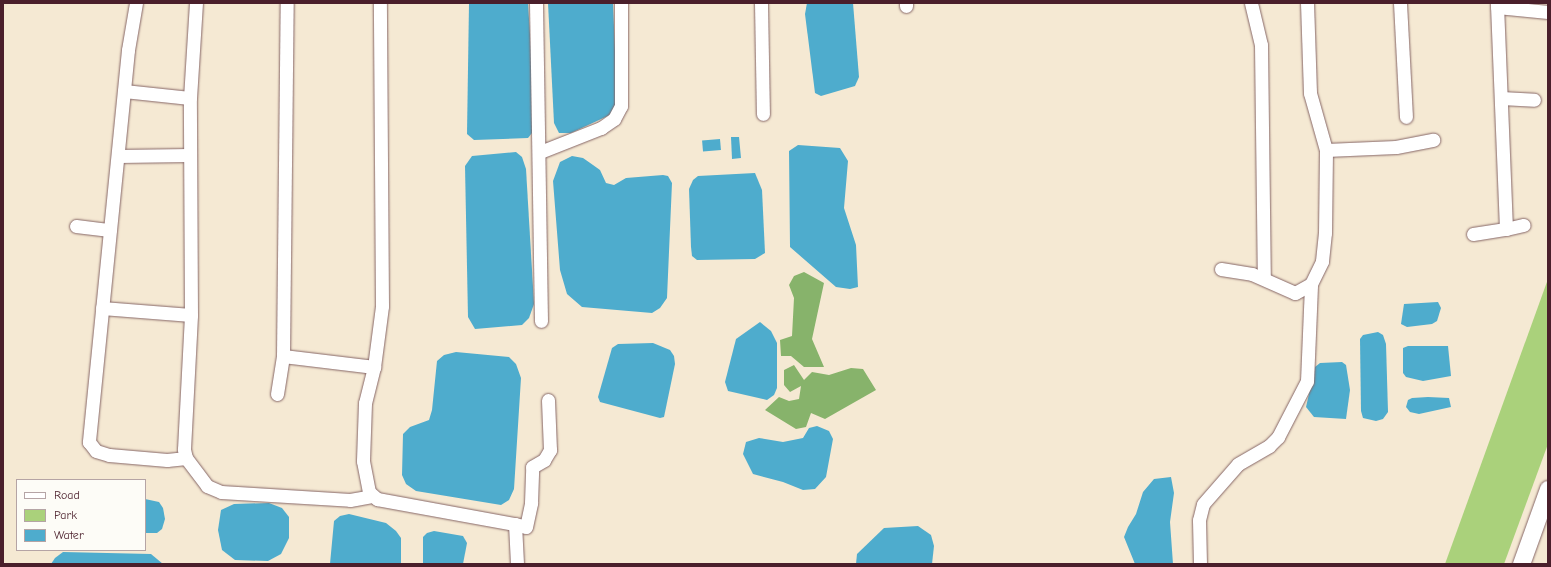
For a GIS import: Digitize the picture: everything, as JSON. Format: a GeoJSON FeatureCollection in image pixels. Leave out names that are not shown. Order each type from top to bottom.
{"type":"FeatureCollection","features":[{"type":"Feature","properties":{"kind":"street"},"geometry":{"type":"LineString","coordinates":[[136,3],[124,91],[89,432],[92,448],[109,456],[141,459],[186,458]]}},
{"type":"Feature","properties":{"kind":"street"},"geometry":{"type":"LineString","coordinates":[[196,3],[190,98],[191,315],[184,449],[186,458],[207,486],[221,492],[350,500],[372,496]]}},
{"type":"Feature","properties":{"kind":"street"},"geometry":{"type":"LineString","coordinates":[[277,394],[283,356],[287,3]]}},
{"type":"Feature","properties":{"kind":"street"},"geometry":{"type":"LineString","coordinates":[[380,3],[382,306],[374,367],[365,403],[363,461],[366,483],[372,496],[377,499],[526,527],[531,503],[532,467],[544,460],[550,450],[548,400]]}},
{"type":"Feature","properties":{"kind":"street"},"geometry":{"type":"LineString","coordinates":[[536,3],[540,152],[541,320]]}},
{"type":"Feature","properties":{"kind":"street"},"geometry":{"type":"LineString","coordinates":[[540,152],[601,128],[614,119],[621,106],[620,3]]}},
{"type":"Feature","properties":{"kind":"street"},"geometry":{"type":"LineString","coordinates":[[761,3],[763,114]]}},
{"type":"Feature","properties":{"kind":"street"},"geometry":{"type":"LineString","coordinates":[[1251,3],[1261,45],[1264,278]]}},
{"type":"Feature","properties":{"kind":"street"},"geometry":{"type":"LineString","coordinates":[[1200,564],[1199,520],[1203,504],[1238,464],[1269,446],[1278,437],[1307,381],[1311,284],[1322,261],[1325,233],[1326,150],[1310,93],[1307,3]]}},
{"type":"Feature","properties":{"kind":"street"},"geometry":{"type":"LineString","coordinates":[[1400,3],[1406,117]]}},
{"type":"Feature","properties":{"kind":"street"},"geometry":{"type":"LineString","coordinates":[[1506,228],[1497,5],[1548,12]]}},
{"type":"Feature","properties":{"kind":"street"},"geometry":{"type":"LineString","coordinates":[[124,91],[190,98]]}},
{"type":"Feature","properties":{"kind":"street"},"geometry":{"type":"LineString","coordinates":[[1501,98],[1534,100]]}},
{"type":"Feature","properties":{"kind":"street"},"geometry":{"type":"LineString","coordinates":[[1326,150],[1396,147],[1433,140]]}},
{"type":"Feature","properties":{"kind":"street"},"geometry":{"type":"LineString","coordinates":[[118,156],[190,155]]}},
{"type":"Feature","properties":{"kind":"street"},"geometry":{"type":"LineString","coordinates":[[76,226],[110,230]]}},
{"type":"Feature","properties":{"kind":"street"},"geometry":{"type":"LineString","coordinates":[[1474,234],[1524,226]]}},
{"type":"Feature","properties":{"kind":"street"},"geometry":{"type":"LineString","coordinates":[[1221,269],[1252,274],[1295,293],[1311,284]]}},
{"type":"Feature","properties":{"kind":"street"},"geometry":{"type":"LineString","coordinates":[[102,308],[191,315]]}},
{"type":"Feature","properties":{"kind":"street"},"geometry":{"type":"LineString","coordinates":[[283,356],[374,367]]}},
{"type":"Feature","properties":{"kind":"street"},"geometry":{"type":"LineString","coordinates":[[1521,564],[1548,490]]}},
{"type":"Feature","properties":{"kind":"street"},"geometry":{"type":"LineString","coordinates":[[515,524],[517,564]]}},
{"type":"Feature","properties":{"kind":"green space"},"geometry":{"type":"Polygon","coordinates":[[[804,272],[824,283],[812,339],[824,367],[804,367],[791,356],[781,356],[780,340],[792,336],[794,298],[789,285],[794,276],[804,272]]]}},
{"type":"Feature","properties":{"kind":"green space"},"geometry":{"type":"Polygon","coordinates":[[[1548,279],[1548,444],[1504,564],[1445,564],[1548,279]]]}},
{"type":"Feature","properties":{"kind":"green space"},"geometry":{"type":"Polygon","coordinates":[[[794,365],[804,380],[812,372],[829,375],[851,368],[863,369],[876,390],[825,419],[811,413],[806,427],[796,429],[765,410],[779,397],[789,401],[799,399],[801,386],[790,392],[784,385],[784,370],[794,365]]]}},
{"type":"Feature","properties":{"kind":"water"},"geometry":{"type":"Polygon","coordinates":[[[469,3],[528,3],[536,128],[528,138],[474,140],[467,134],[469,3]]]}},
{"type":"Feature","properties":{"kind":"water"},"geometry":{"type":"Polygon","coordinates":[[[548,3],[613,3],[617,100],[612,114],[571,133],[559,133],[554,123],[548,3]]]}},
{"type":"Feature","properties":{"kind":"water"},"geometry":{"type":"Polygon","coordinates":[[[807,3],[853,3],[859,77],[855,86],[821,96],[815,93],[805,14],[807,3]]]}},
{"type":"Feature","properties":{"kind":"water"},"geometry":{"type":"Polygon","coordinates":[[[731,137],[739,137],[741,158],[732,159],[731,137]]]}},
{"type":"Feature","properties":{"kind":"water"},"geometry":{"type":"Polygon","coordinates":[[[720,139],[721,150],[703,152],[702,141],[720,139]]]}},
{"type":"Feature","properties":{"kind":"water"},"geometry":{"type":"Polygon","coordinates":[[[798,145],[840,148],[848,161],[844,208],[856,245],[858,287],[850,289],[836,287],[790,247],[789,151],[798,145]]]}},
{"type":"Feature","properties":{"kind":"water"},"geometry":{"type":"Polygon","coordinates":[[[516,152],[522,157],[526,169],[534,304],[529,318],[522,325],[475,329],[468,317],[465,166],[472,156],[516,152]]]}},
{"type":"Feature","properties":{"kind":"water"},"geometry":{"type":"Polygon","coordinates":[[[572,156],[583,158],[600,170],[606,183],[614,185],[626,178],[663,175],[668,176],[672,183],[667,298],[660,308],[652,313],[582,307],[567,294],[560,270],[553,181],[560,162],[572,156]]]}},
{"type":"Feature","properties":{"kind":"water"},"geometry":{"type":"Polygon","coordinates":[[[755,173],[762,190],[765,253],[755,259],[697,260],[692,256],[691,247],[689,189],[693,180],[698,176],[755,173]]]}},
{"type":"Feature","properties":{"kind":"water"},"geometry":{"type":"Polygon","coordinates":[[[1438,302],[1441,308],[1437,321],[1432,324],[1407,327],[1401,324],[1404,304],[1438,302]]]}},
{"type":"Feature","properties":{"kind":"water"},"geometry":{"type":"Polygon","coordinates":[[[760,322],[771,331],[777,343],[777,388],[774,395],[767,400],[728,391],[725,382],[736,339],[760,322]]]}},
{"type":"Feature","properties":{"kind":"water"},"geometry":{"type":"Polygon","coordinates":[[[1378,332],[1383,335],[1386,344],[1388,412],[1383,419],[1376,421],[1363,418],[1361,411],[1360,339],[1363,335],[1378,332]]]}},
{"type":"Feature","properties":{"kind":"water"},"geometry":{"type":"Polygon","coordinates":[[[653,343],[670,350],[674,356],[675,364],[664,417],[660,418],[600,402],[598,397],[612,348],[618,344],[653,343]]]}},
{"type":"Feature","properties":{"kind":"water"},"geometry":{"type":"Polygon","coordinates":[[[1408,346],[1448,346],[1451,376],[1423,381],[1406,377],[1403,373],[1403,348],[1408,346]]]}},
{"type":"Feature","properties":{"kind":"water"},"geometry":{"type":"Polygon","coordinates":[[[456,352],[509,357],[516,364],[521,378],[514,489],[509,500],[501,505],[416,491],[406,484],[402,475],[403,434],[410,427],[429,420],[432,410],[437,361],[444,355],[456,352]]]}},
{"type":"Feature","properties":{"kind":"water"},"geometry":{"type":"Polygon","coordinates":[[[1342,362],[1346,365],[1350,390],[1346,419],[1314,417],[1306,407],[1315,367],[1320,363],[1342,362]]]}},
{"type":"Feature","properties":{"kind":"water"},"geometry":{"type":"Polygon","coordinates":[[[1412,398],[1449,398],[1451,407],[1419,414],[1410,412],[1406,407],[1408,400],[1412,398]]]}},
{"type":"Feature","properties":{"kind":"water"},"geometry":{"type":"Polygon","coordinates":[[[817,426],[829,431],[833,439],[826,477],[815,489],[803,490],[783,482],[753,474],[743,454],[746,442],[759,438],[783,442],[803,438],[809,428],[817,426]]]}},
{"type":"Feature","properties":{"kind":"water"},"geometry":{"type":"Polygon","coordinates":[[[1171,477],[1174,493],[1170,522],[1173,564],[1135,564],[1124,537],[1128,527],[1136,514],[1143,492],[1154,479],[1171,477]]]}},
{"type":"Feature","properties":{"kind":"water"},"geometry":{"type":"Polygon","coordinates":[[[146,499],[159,502],[163,508],[165,519],[162,529],[157,533],[146,533],[146,499]]]}},
{"type":"Feature","properties":{"kind":"water"},"geometry":{"type":"Polygon","coordinates":[[[269,503],[282,508],[289,517],[289,538],[281,554],[268,561],[235,560],[222,550],[218,530],[221,510],[234,504],[269,503]]]}},
{"type":"Feature","properties":{"kind":"water"},"geometry":{"type":"Polygon","coordinates":[[[349,514],[386,523],[396,531],[401,538],[401,564],[330,564],[334,521],[340,516],[349,514]]]}},
{"type":"Feature","properties":{"kind":"water"},"geometry":{"type":"Polygon","coordinates":[[[918,526],[931,535],[934,546],[932,564],[856,564],[857,554],[884,528],[918,526]]]}},
{"type":"Feature","properties":{"kind":"water"},"geometry":{"type":"Polygon","coordinates":[[[434,531],[463,536],[467,543],[463,564],[423,564],[423,537],[427,533],[434,531]]]}},
{"type":"Feature","properties":{"kind":"water"},"geometry":{"type":"Polygon","coordinates":[[[63,552],[151,554],[163,564],[51,564],[55,558],[63,552]]]}}]}
